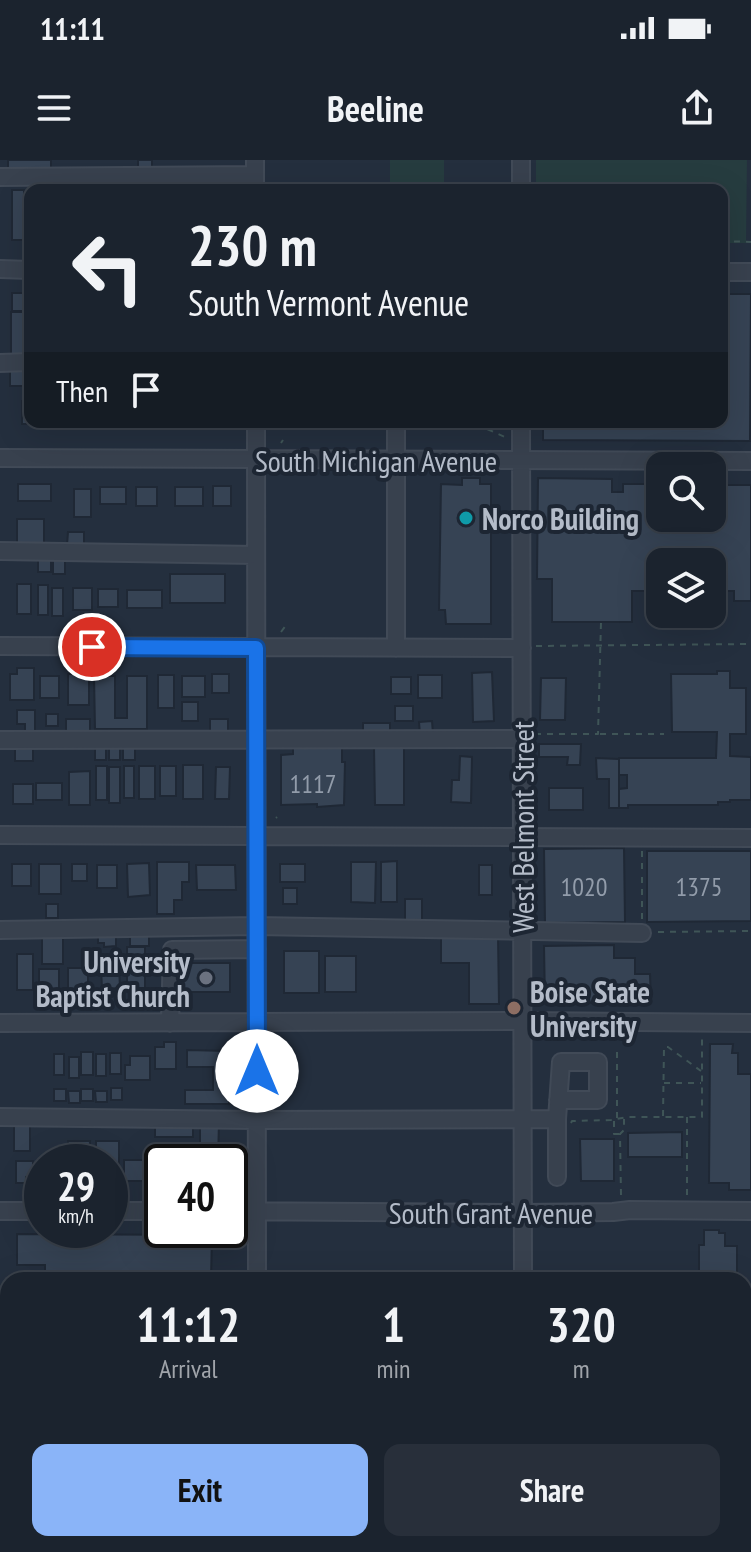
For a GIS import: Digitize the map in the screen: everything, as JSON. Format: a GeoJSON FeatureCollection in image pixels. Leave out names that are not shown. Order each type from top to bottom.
{"type":"FeatureCollection","features":[{"type":"Feature","properties":{"kind":"street"},"geometry":{"type":"LineString","coordinates":[[521,160],[521,184]]}},
{"type":"Feature","properties":{"kind":"street"},"geometry":{"type":"LineString","coordinates":[[0,177],[64,168],[255,175]]}},
{"type":"Feature","properties":{"kind":"street"},"geometry":{"type":"LineString","coordinates":[[0,269],[24,270]]}},
{"type":"Feature","properties":{"kind":"street"},"geometry":{"type":"LineString","coordinates":[[728,272],[751,272]]}},
{"type":"Feature","properties":{"kind":"street"},"geometry":{"type":"LineString","coordinates":[[0,363],[24,362]]}},
{"type":"Feature","properties":{"kind":"street"},"geometry":{"type":"LineString","coordinates":[[256,428],[257,1272]]}},
{"type":"Feature","properties":{"kind":"street"},"geometry":{"type":"LineString","coordinates":[[396,428],[396,648]]}},
{"type":"Feature","properties":{"kind":"street","name":"West Belmont Street"},"geometry":{"type":"LineString","coordinates":[[521,428],[527,647],[522,737],[523,1272]]}},
{"type":"Feature","properties":{"kind":"street","name":"South Michigan Avenue"},"geometry":{"type":"LineString","coordinates":[[0,458],[751,461]]}},
{"type":"Feature","properties":{"kind":"street"},"geometry":{"type":"LineString","coordinates":[[0,551],[256,555]]}},
{"type":"Feature","properties":{"kind":"street"},"geometry":{"type":"LineString","coordinates":[[0,646],[527,647]]}},
{"type":"Feature","properties":{"kind":"street"},"geometry":{"type":"LineString","coordinates":[[0,740],[522,737]]}},
{"type":"Feature","properties":{"kind":"street"},"geometry":{"type":"LineString","coordinates":[[0,835],[751,838]]}},
{"type":"Feature","properties":{"kind":"street"},"geometry":{"type":"LineString","coordinates":[[0,930],[257,926],[642,933]]}},
{"type":"Feature","properties":{"kind":"street"},"geometry":{"type":"LineString","coordinates":[[170,1023],[172,950],[257,949]]}},
{"type":"Feature","properties":{"kind":"street"},"geometry":{"type":"LineString","coordinates":[[0,1023],[751,1023]]}},
{"type":"Feature","properties":{"kind":"street"},"geometry":{"type":"LineString","coordinates":[[557,1177],[564,1121],[558,1100]]}},
{"type":"Feature","properties":{"kind":"street"},"geometry":{"type":"LineString","coordinates":[[0,1117],[564,1121]]}},
{"type":"Feature","properties":{"kind":"street"},"geometry":{"type":"LineString","coordinates":[[0,1211],[24,1211]]}},
{"type":"Feature","properties":{"kind":"street","name":"South Grant Avenue"},"geometry":{"type":"LineString","coordinates":[[248,1211],[751,1211]]}},
{"type":"Feature","properties":{"kind":"path"},"geometry":{"type":"LineString","coordinates":[[728,241],[751,242]]}},
{"type":"Feature","properties":{"kind":"path"},"geometry":{"type":"LineString","coordinates":[[486,428],[506,437]]}},
{"type":"Feature","properties":{"kind":"path"},"geometry":{"type":"LineString","coordinates":[[598,734],[601,622]]}},
{"type":"Feature","properties":{"kind":"path"},"geometry":{"type":"LineString","coordinates":[[281,632],[287,624]]}},
{"type":"Feature","properties":{"kind":"path"},"geometry":{"type":"LineString","coordinates":[[527,647],[751,644]]}},
{"type":"Feature","properties":{"kind":"path"},"geometry":{"type":"LineString","coordinates":[[522,737],[664,734]]}},
{"type":"Feature","properties":{"kind":"path"},"geometry":{"type":"LineString","coordinates":[[642,846],[642,869]]}},
{"type":"Feature","properties":{"kind":"path"},"geometry":{"type":"LineString","coordinates":[[642,876],[642,933],[751,931]]}},
{"type":"Feature","properties":{"kind":"path"},"geometry":{"type":"LineString","coordinates":[[564,1121],[702,1117],[702,1039]]}},
{"type":"Feature","properties":{"kind":"path"},"geometry":{"type":"LineString","coordinates":[[617,1047],[614,1134],[620,1134]]}},
{"type":"Feature","properties":{"kind":"path"},"geometry":{"type":"LineString","coordinates":[[663,1117],[664,1047],[702,1072]]}},
{"type":"Feature","properties":{"kind":"path"},"geometry":{"type":"LineString","coordinates":[[663,1083],[702,1083]]}},
{"type":"Feature","properties":{"kind":"path"},"geometry":{"type":"LineString","coordinates":[[621,1195],[620,1134],[624,1130],[624,1117]]}},
{"type":"Feature","properties":{"kind":"path"},"geometry":{"type":"LineString","coordinates":[[687,1117],[687,1195]]}},
{"type":"Feature","properties":{"kind":"green space"},"geometry":{"type":"Polygon","coordinates":[[[390,160],[444,160],[444,182],[390,182],[390,160]]]}},
{"type":"Feature","properties":{"kind":"green space"},"geometry":{"type":"Polygon","coordinates":[[[536,160],[747,160],[746,243],[728,243],[728,184],[536,184],[536,160]]]}},
{"type":"Feature","properties":{"kind":"building"},"geometry":{"type":"Polygon","coordinates":[[[8,160],[51,160],[51,170],[8,170],[8,160]]]}},
{"type":"Feature","properties":{"kind":"building"},"geometry":{"type":"Polygon","coordinates":[[[138,160],[152,160],[152,169],[138,169],[138,160]]]}},
{"type":"Feature","properties":{"kind":"building"},"geometry":{"type":"Polygon","coordinates":[[[12,190],[24,190],[24,240],[12,240],[12,190]]]}},
{"type":"Feature","properties":{"kind":"building"},"geometry":{"type":"Polygon","coordinates":[[[12,293],[24,293],[24,311],[12,311],[12,293]]]}},
{"type":"Feature","properties":{"kind":"building"},"geometry":{"type":"Polygon","coordinates":[[[728,294],[751,294],[750,441],[543,440],[543,428],[728,428],[728,294]]]}},
{"type":"Feature","properties":{"kind":"building"},"geometry":{"type":"Polygon","coordinates":[[[11,312],[24,312],[24,357],[11,357],[11,312]]]}},
{"type":"Feature","properties":{"kind":"building"},"geometry":{"type":"Polygon","coordinates":[[[10,371],[24,371],[24,386],[10,386],[10,371]]]}},
{"type":"Feature","properties":{"kind":"building"},"geometry":{"type":"Polygon","coordinates":[[[22,401],[24,401],[24,424],[22,401]]]}},
{"type":"Feature","properties":{"kind":"building","name":"Norco Building"},"geometry":{"type":"Polygon","coordinates":[[[462,478],[480,478],[480,484],[491,484],[491,624],[446,624],[445,610],[439,610],[441,484],[462,485],[462,478]]]}},
{"type":"Feature","properties":{"kind":"building"},"geometry":{"type":"Polygon","coordinates":[[[538,478],[612,479],[612,492],[623,492],[623,484],[646,484],[646,532],[726,532],[726,485],[751,485],[751,601],[734,601],[734,591],[726,591],[726,548],[646,548],[646,591],[632,591],[632,622],[552,622],[552,579],[537,579],[538,478]]]}},
{"type":"Feature","properties":{"kind":"building"},"geometry":{"type":"Polygon","coordinates":[[[18,484],[51,484],[51,501],[18,501],[18,484]]]}},
{"type":"Feature","properties":{"kind":"building"},"geometry":{"type":"Polygon","coordinates":[[[213,486],[231,486],[231,506],[213,506],[213,486]]]}},
{"type":"Feature","properties":{"kind":"building"},"geometry":{"type":"Polygon","coordinates":[[[100,487],[126,487],[126,504],[100,504],[100,487]]]}},
{"type":"Feature","properties":{"kind":"building"},"geometry":{"type":"Polygon","coordinates":[[[136,487],[157,487],[157,506],[136,506],[136,487]]]}},
{"type":"Feature","properties":{"kind":"building"},"geometry":{"type":"Polygon","coordinates":[[[175,487],[203,487],[203,506],[175,506],[175,487]]]}},
{"type":"Feature","properties":{"kind":"building"},"geometry":{"type":"Polygon","coordinates":[[[74,489],[91,489],[91,517],[74,517],[74,489]]]}},
{"type":"Feature","properties":{"kind":"building"},"geometry":{"type":"Polygon","coordinates":[[[17,519],[44,519],[44,544],[17,544],[17,519]]]}},
{"type":"Feature","properties":{"kind":"building"},"geometry":{"type":"Polygon","coordinates":[[[68,532],[84,532],[84,546],[67,545],[68,532]]]}},
{"type":"Feature","properties":{"kind":"building"},"geometry":{"type":"Polygon","coordinates":[[[38,558],[51,558],[51,572],[38,572],[38,558]]]}},
{"type":"Feature","properties":{"kind":"building"},"geometry":{"type":"Polygon","coordinates":[[[53,559],[65,559],[65,574],[53,574],[53,559]]]}},
{"type":"Feature","properties":{"kind":"building"},"geometry":{"type":"Polygon","coordinates":[[[170,574],[225,574],[225,603],[170,603],[170,574]]]}},
{"type":"Feature","properties":{"kind":"building"},"geometry":{"type":"Polygon","coordinates":[[[17,584],[31,584],[31,614],[17,614],[17,584]]]}},
{"type":"Feature","properties":{"kind":"building"},"geometry":{"type":"Polygon","coordinates":[[[38,585],[48,585],[48,615],[38,615],[38,585]]]}},
{"type":"Feature","properties":{"kind":"building"},"geometry":{"type":"Polygon","coordinates":[[[52,588],[63,588],[63,616],[52,616],[52,588]]]}},
{"type":"Feature","properties":{"kind":"building"},"geometry":{"type":"Polygon","coordinates":[[[73,588],[92,588],[92,610],[73,610],[73,588]]]}},
{"type":"Feature","properties":{"kind":"building"},"geometry":{"type":"Polygon","coordinates":[[[98,589],[118,589],[118,607],[98,607],[98,589]]]}},
{"type":"Feature","properties":{"kind":"building"},"geometry":{"type":"Polygon","coordinates":[[[127,590],[162,590],[162,608],[127,608],[127,590]]]}},
{"type":"Feature","properties":{"kind":"building"},"geometry":{"type":"Polygon","coordinates":[[[17,668],[34,668],[34,700],[10,700],[10,674],[17,674],[17,668]]]}},
{"type":"Feature","properties":{"kind":"building"},"geometry":{"type":"Polygon","coordinates":[[[717,671],[730,671],[730,688],[746,688],[746,734],[730,734],[730,756],[751,757],[751,800],[730,800],[718,802],[718,805],[628,805],[628,808],[619,808],[619,789],[627,788],[627,775],[619,775],[619,758],[716,758],[717,732],[672,732],[671,674],[717,674],[717,671]]]}},
{"type":"Feature","properties":{"kind":"building"},"geometry":{"type":"Polygon","coordinates":[[[492,672],[494,721],[473,722],[472,673],[492,672]]]}},
{"type":"Feature","properties":{"kind":"building"},"geometry":{"type":"Polygon","coordinates":[[[68,674],[89,674],[89,705],[68,705],[68,674]]]}},
{"type":"Feature","properties":{"kind":"building"},"geometry":{"type":"Polygon","coordinates":[[[212,674],[229,674],[229,693],[212,693],[212,674]]]}},
{"type":"Feature","properties":{"kind":"building"},"geometry":{"type":"Polygon","coordinates":[[[158,675],[174,675],[174,708],[158,708],[158,675]]]}},
{"type":"Feature","properties":{"kind":"building"},"geometry":{"type":"Polygon","coordinates":[[[418,675],[442,675],[442,698],[418,698],[418,675]]]}},
{"type":"Feature","properties":{"kind":"building"},"geometry":{"type":"Polygon","coordinates":[[[40,676],[59,676],[59,698],[40,698],[40,676]]]}},
{"type":"Feature","properties":{"kind":"building"},"geometry":{"type":"Polygon","coordinates":[[[94,676],[115,676],[115,718],[127,718],[127,676],[147,676],[147,729],[95,729],[94,676]]]}},
{"type":"Feature","properties":{"kind":"building"},"geometry":{"type":"Polygon","coordinates":[[[182,676],[205,676],[205,697],[182,697],[182,676]]]}},
{"type":"Feature","properties":{"kind":"building"},"geometry":{"type":"Polygon","coordinates":[[[391,677],[411,677],[411,694],[391,694],[391,677]]]}},
{"type":"Feature","properties":{"kind":"building"},"geometry":{"type":"Polygon","coordinates":[[[541,678],[566,678],[565,720],[540,720],[541,678]]]}},
{"type":"Feature","properties":{"kind":"building"},"geometry":{"type":"Polygon","coordinates":[[[182,702],[198,702],[198,721],[182,721],[182,702]]]}},
{"type":"Feature","properties":{"kind":"building"},"geometry":{"type":"Polygon","coordinates":[[[395,706],[413,706],[413,721],[395,721],[395,706]]]}},
{"type":"Feature","properties":{"kind":"building"},"geometry":{"type":"Polygon","coordinates":[[[17,710],[35,710],[35,733],[25,733],[25,724],[17,724],[17,710]]]}},
{"type":"Feature","properties":{"kind":"building"},"geometry":{"type":"Polygon","coordinates":[[[46,714],[58,714],[58,726],[46,726],[46,714]]]}},
{"type":"Feature","properties":{"kind":"building"},"geometry":{"type":"Polygon","coordinates":[[[66,719],[90,719],[90,731],[66,731],[66,719]]]}},
{"type":"Feature","properties":{"kind":"building"},"geometry":{"type":"Polygon","coordinates":[[[210,719],[228,719],[228,735],[210,735],[210,719]]]}},
{"type":"Feature","properties":{"kind":"building"},"geometry":{"type":"Polygon","coordinates":[[[432,721],[433,734],[420,735],[419,722],[432,721]]]}},
{"type":"Feature","properties":{"kind":"building"},"geometry":{"type":"Polygon","coordinates":[[[363,723],[390,723],[390,733],[363,733],[363,723]]]}},
{"type":"Feature","properties":{"kind":"building"},"geometry":{"type":"Polygon","coordinates":[[[15,742],[33,742],[33,761],[15,761],[15,742]]]}},
{"type":"Feature","properties":{"kind":"building"},"geometry":{"type":"Polygon","coordinates":[[[539,744],[581,744],[580,765],[567,765],[568,757],[539,757],[539,744]]]}},
{"type":"Feature","properties":{"kind":"building"},"geometry":{"type":"Polygon","coordinates":[[[293,745],[342,745],[342,762],[345,762],[344,805],[281,805],[281,755],[293,754],[293,745]]]}},
{"type":"Feature","properties":{"kind":"building"},"geometry":{"type":"Polygon","coordinates":[[[95,747],[106,747],[106,760],[95,760],[95,747]]]}},
{"type":"Feature","properties":{"kind":"building"},"geometry":{"type":"Polygon","coordinates":[[[109,747],[120,747],[120,760],[109,760],[109,747]]]}},
{"type":"Feature","properties":{"kind":"building"},"geometry":{"type":"Polygon","coordinates":[[[123,747],[135,747],[135,760],[123,760],[123,747]]]}},
{"type":"Feature","properties":{"kind":"building"},"geometry":{"type":"Polygon","coordinates":[[[374,748],[404,748],[404,805],[375,805],[374,748]]]}},
{"type":"Feature","properties":{"kind":"building"},"geometry":{"type":"Polygon","coordinates":[[[460,756],[472,757],[471,803],[451,802],[452,780],[459,780],[460,756]]]}},
{"type":"Feature","properties":{"kind":"building"},"geometry":{"type":"Polygon","coordinates":[[[596,758],[619,759],[619,808],[609,808],[609,779],[597,779],[596,758]]]}},
{"type":"Feature","properties":{"kind":"building"},"geometry":{"type":"Polygon","coordinates":[[[183,765],[203,765],[203,799],[183,799],[183,765]]]}},
{"type":"Feature","properties":{"kind":"building"},"geometry":{"type":"Polygon","coordinates":[[[96,766],[107,766],[107,800],[96,800],[96,766]]]}},
{"type":"Feature","properties":{"kind":"building"},"geometry":{"type":"Polygon","coordinates":[[[124,766],[134,766],[134,798],[124,798],[124,766]]]}},
{"type":"Feature","properties":{"kind":"building"},"geometry":{"type":"Polygon","coordinates":[[[139,766],[155,766],[155,799],[139,799],[139,766]]]}},
{"type":"Feature","properties":{"kind":"building"},"geometry":{"type":"Polygon","coordinates":[[[160,766],[176,766],[176,796],[160,796],[160,766]]]}},
{"type":"Feature","properties":{"kind":"building"},"geometry":{"type":"Polygon","coordinates":[[[109,767],[120,767],[120,803],[109,803],[109,767]]]}},
{"type":"Feature","properties":{"kind":"building"},"geometry":{"type":"Polygon","coordinates":[[[216,767],[230,767],[229,799],[215,799],[216,767]]]}},
{"type":"Feature","properties":{"kind":"building"},"geometry":{"type":"Polygon","coordinates":[[[90,771],[90,805],[69,805],[69,772],[90,771]]]}},
{"type":"Feature","properties":{"kind":"building"},"geometry":{"type":"Polygon","coordinates":[[[36,783],[62,783],[62,800],[36,800],[36,783]]]}},
{"type":"Feature","properties":{"kind":"building"},"geometry":{"type":"Polygon","coordinates":[[[13,784],[33,784],[33,804],[13,804],[13,784]]]}},
{"type":"Feature","properties":{"kind":"building"},"geometry":{"type":"Polygon","coordinates":[[[549,788],[583,788],[583,810],[549,810],[549,788]]]}},
{"type":"Feature","properties":{"kind":"building"},"geometry":{"type":"Polygon","coordinates":[[[624,848],[625,922],[545,923],[544,849],[624,848]]]}},
{"type":"Feature","properties":{"kind":"building"},"geometry":{"type":"Polygon","coordinates":[[[647,851],[751,851],[751,921],[647,922],[647,851]]]}},
{"type":"Feature","properties":{"kind":"building"},"geometry":{"type":"Polygon","coordinates":[[[397,861],[397,902],[381,902],[381,862],[397,861]]]}},
{"type":"Feature","properties":{"kind":"building"},"geometry":{"type":"Polygon","coordinates":[[[157,862],[189,862],[189,882],[182,882],[182,900],[174,900],[174,914],[157,914],[157,862]]]}},
{"type":"Feature","properties":{"kind":"building"},"geometry":{"type":"Polygon","coordinates":[[[351,862],[376,862],[375,903],[351,902],[351,862]]]}},
{"type":"Feature","properties":{"kind":"building"},"geometry":{"type":"Polygon","coordinates":[[[149,863],[150,895],[128,897],[127,864],[149,863]]]}},
{"type":"Feature","properties":{"kind":"building"},"geometry":{"type":"Polygon","coordinates":[[[12,864],[31,864],[31,886],[12,886],[12,864]]]}},
{"type":"Feature","properties":{"kind":"building"},"geometry":{"type":"Polygon","coordinates":[[[39,864],[61,864],[61,894],[39,894],[39,864]]]}},
{"type":"Feature","properties":{"kind":"building"},"geometry":{"type":"Polygon","coordinates":[[[72,864],[87,864],[87,881],[72,881],[72,864]]]}},
{"type":"Feature","properties":{"kind":"building"},"geometry":{"type":"Polygon","coordinates":[[[280,864],[305,864],[305,882],[280,882],[280,864]]]}},
{"type":"Feature","properties":{"kind":"building"},"geometry":{"type":"Polygon","coordinates":[[[97,865],[117,865],[117,888],[97,888],[97,865]]]}},
{"type":"Feature","properties":{"kind":"building"},"geometry":{"type":"Polygon","coordinates":[[[196,865],[235,865],[236,890],[197,890],[196,865]]]}},
{"type":"Feature","properties":{"kind":"building"},"geometry":{"type":"Polygon","coordinates":[[[479,865],[492,865],[492,895],[479,895],[479,865]]]}},
{"type":"Feature","properties":{"kind":"building"},"geometry":{"type":"Polygon","coordinates":[[[283,888],[297,888],[297,904],[283,904],[283,888]]]}},
{"type":"Feature","properties":{"kind":"building"},"geometry":{"type":"Polygon","coordinates":[[[405,899],[422,899],[422,922],[405,922],[405,899]]]}},
{"type":"Feature","properties":{"kind":"building"},"geometry":{"type":"Polygon","coordinates":[[[46,904],[58,904],[58,918],[46,918],[46,904]]]}},
{"type":"Feature","properties":{"kind":"building"},"geometry":{"type":"Polygon","coordinates":[[[130,932],[149,932],[149,946],[130,946],[130,932]]]}},
{"type":"Feature","properties":{"kind":"building"},"geometry":{"type":"Polygon","coordinates":[[[98,933],[116,933],[116,946],[104,947],[104,943],[98,943],[98,933]]]}},
{"type":"Feature","properties":{"kind":"building"},"geometry":{"type":"Polygon","coordinates":[[[441,933],[498,933],[499,1004],[469,1004],[469,963],[441,963],[441,933]]]}},
{"type":"Feature","properties":{"kind":"building"},"geometry":{"type":"Polygon","coordinates":[[[42,937],[63,937],[63,964],[42,964],[42,937]]]}},
{"type":"Feature","properties":{"kind":"building"},"geometry":{"type":"Polygon","coordinates":[[[614,945],[614,958],[635,958],[635,974],[650,974],[651,1002],[545,1003],[544,946],[614,945]]]}},
{"type":"Feature","properties":{"kind":"building"},"geometry":{"type":"Polygon","coordinates":[[[127,947],[145,947],[145,988],[127,988],[127,947]]]}},
{"type":"Feature","properties":{"kind":"building"},"geometry":{"type":"Polygon","coordinates":[[[284,951],[319,951],[319,993],[284,993],[284,951]]]}},
{"type":"Feature","properties":{"kind":"building"},"geometry":{"type":"Polygon","coordinates":[[[17,954],[33,954],[33,990],[17,990],[17,954]]]}},
{"type":"Feature","properties":{"kind":"building"},"geometry":{"type":"Polygon","coordinates":[[[325,956],[356,956],[356,992],[325,992],[325,956]]]}},
{"type":"Feature","properties":{"kind":"building","name":"University Baptist Church"},"geometry":{"type":"Polygon","coordinates":[[[183,963],[230,963],[230,992],[183,992],[183,963]]]}},
{"type":"Feature","properties":{"kind":"building"},"geometry":{"type":"Polygon","coordinates":[[[119,967],[120,988],[102,989],[101,968],[119,967]]]}},
{"type":"Feature","properties":{"kind":"building"},"geometry":{"type":"Polygon","coordinates":[[[68,968],[88,968],[88,991],[68,991],[68,968]]]}},
{"type":"Feature","properties":{"kind":"building"},"geometry":{"type":"Polygon","coordinates":[[[39,969],[59,969],[59,993],[39,993],[39,969]]]}},
{"type":"Feature","properties":{"kind":"building"},"geometry":{"type":"Polygon","coordinates":[[[164,1042],[176,1042],[176,1069],[155,1069],[155,1047],[164,1047],[164,1042]]]}},
{"type":"Feature","properties":{"kind":"building"},"geometry":{"type":"Polygon","coordinates":[[[710,1044],[733,1044],[732,1053],[738,1053],[738,1074],[751,1074],[751,1190],[729,1190],[729,1183],[709,1183],[710,1044]]]}},
{"type":"Feature","properties":{"kind":"building"},"geometry":{"type":"Polygon","coordinates":[[[187,1050],[229,1051],[229,1104],[185,1104],[185,1090],[213,1090],[213,1067],[187,1067],[187,1050]]]}},
{"type":"Feature","properties":{"kind":"building"},"geometry":{"type":"Polygon","coordinates":[[[81,1052],[93,1052],[93,1075],[81,1075],[81,1052]]]}},
{"type":"Feature","properties":{"kind":"building"},"geometry":{"type":"Polygon","coordinates":[[[110,1053],[121,1053],[121,1074],[110,1074],[110,1053]]]}},
{"type":"Feature","properties":{"kind":"building"},"geometry":{"type":"Polygon","coordinates":[[[54,1054],[64,1054],[64,1075],[54,1075],[54,1054]]]}},
{"type":"Feature","properties":{"kind":"building"},"geometry":{"type":"Polygon","coordinates":[[[96,1054],[106,1054],[106,1076],[96,1076],[96,1054]]]}},
{"type":"Feature","properties":{"kind":"building"},"geometry":{"type":"Polygon","coordinates":[[[130,1056],[150,1056],[150,1080],[125,1080],[125,1065],[130,1065],[130,1056]]]}},
{"type":"Feature","properties":{"kind":"building"},"geometry":{"type":"Polygon","coordinates":[[[69,1057],[79,1057],[79,1078],[69,1078],[69,1057]]]}},
{"type":"Feature","properties":{"kind":"building"},"geometry":{"type":"Polygon","coordinates":[[[111,1088],[122,1088],[122,1100],[111,1100],[111,1088]]]}},
{"type":"Feature","properties":{"kind":"building"},"geometry":{"type":"Polygon","coordinates":[[[54,1089],[66,1089],[66,1101],[54,1101],[54,1089]]]}},
{"type":"Feature","properties":{"kind":"building"},"geometry":{"type":"Polygon","coordinates":[[[81,1089],[93,1089],[93,1101],[81,1101],[81,1089]]]}},
{"type":"Feature","properties":{"kind":"building"},"geometry":{"type":"Polygon","coordinates":[[[68,1091],[80,1091],[80,1103],[69,1103],[68,1091]]]}},
{"type":"Feature","properties":{"kind":"building"},"geometry":{"type":"Polygon","coordinates":[[[95,1091],[107,1091],[107,1102],[96,1102],[95,1091]]]}},
{"type":"Feature","properties":{"kind":"building"},"geometry":{"type":"Polygon","coordinates":[[[200,1121],[219,1121],[218,1144],[200,1144],[200,1121]]]}},
{"type":"Feature","properties":{"kind":"building"},"geometry":{"type":"Polygon","coordinates":[[[193,1123],[193,1137],[155,1137],[155,1124],[193,1123]]]}},
{"type":"Feature","properties":{"kind":"building"},"geometry":{"type":"Polygon","coordinates":[[[14,1125],[30,1125],[30,1144],[24,1144],[24,1151],[14,1151],[14,1125]]]}},
{"type":"Feature","properties":{"kind":"building"},"geometry":{"type":"Polygon","coordinates":[[[682,1132],[682,1157],[628,1157],[628,1133],[682,1132]]]}},
{"type":"Feature","properties":{"kind":"building"},"geometry":{"type":"Polygon","coordinates":[[[580,1139],[614,1139],[614,1181],[581,1181],[580,1139]]]}},
{"type":"Feature","properties":{"kind":"building"},"geometry":{"type":"Polygon","coordinates":[[[68,1141],[90,1141],[90,1144],[68,1144],[68,1141]]]}},
{"type":"Feature","properties":{"kind":"building"},"geometry":{"type":"Polygon","coordinates":[[[96,1141],[119,1141],[119,1144],[96,1144],[96,1141]]]}},
{"type":"Feature","properties":{"kind":"building"},"geometry":{"type":"Polygon","coordinates":[[[128,1160],[144,1160],[144,1181],[128,1181],[128,1160]]]}},
{"type":"Feature","properties":{"kind":"building"},"geometry":{"type":"Polygon","coordinates":[[[16,1161],[24,1161],[24,1183],[16,1183],[16,1161]]]}},
{"type":"Feature","properties":{"kind":"building"},"geometry":{"type":"Polygon","coordinates":[[[704,1230],[725,1233],[725,1246],[737,1246],[737,1272],[699,1272],[699,1245],[704,1245],[704,1230]]]}},
{"type":"Feature","properties":{"kind":"building"},"geometry":{"type":"Polygon","coordinates":[[[17,1234],[24,1234],[24,1248],[128,1248],[128,1235],[144,1235],[144,1248],[212,1248],[211,1272],[45,1272],[45,1265],[17,1265],[17,1234]]]}},
{"type":"Feature","properties":{"kind":"place","name":"Norco Building"},"geometry":{"type":"Point","coordinates":[466,518]}},
{"type":"Feature","properties":{"kind":"place","name":"University Baptist Church"},"geometry":{"type":"Point","coordinates":[206,978]}},
{"type":"Feature","properties":{"kind":"place","name":"Boise State University"},"geometry":{"type":"Point","coordinates":[514,1008]}},
{"type":"Feature","properties":{"kind":"route"},"geometry":{"type":"LineString","coordinates":[[92,647],[256,648],[257,1071]]}}]}
